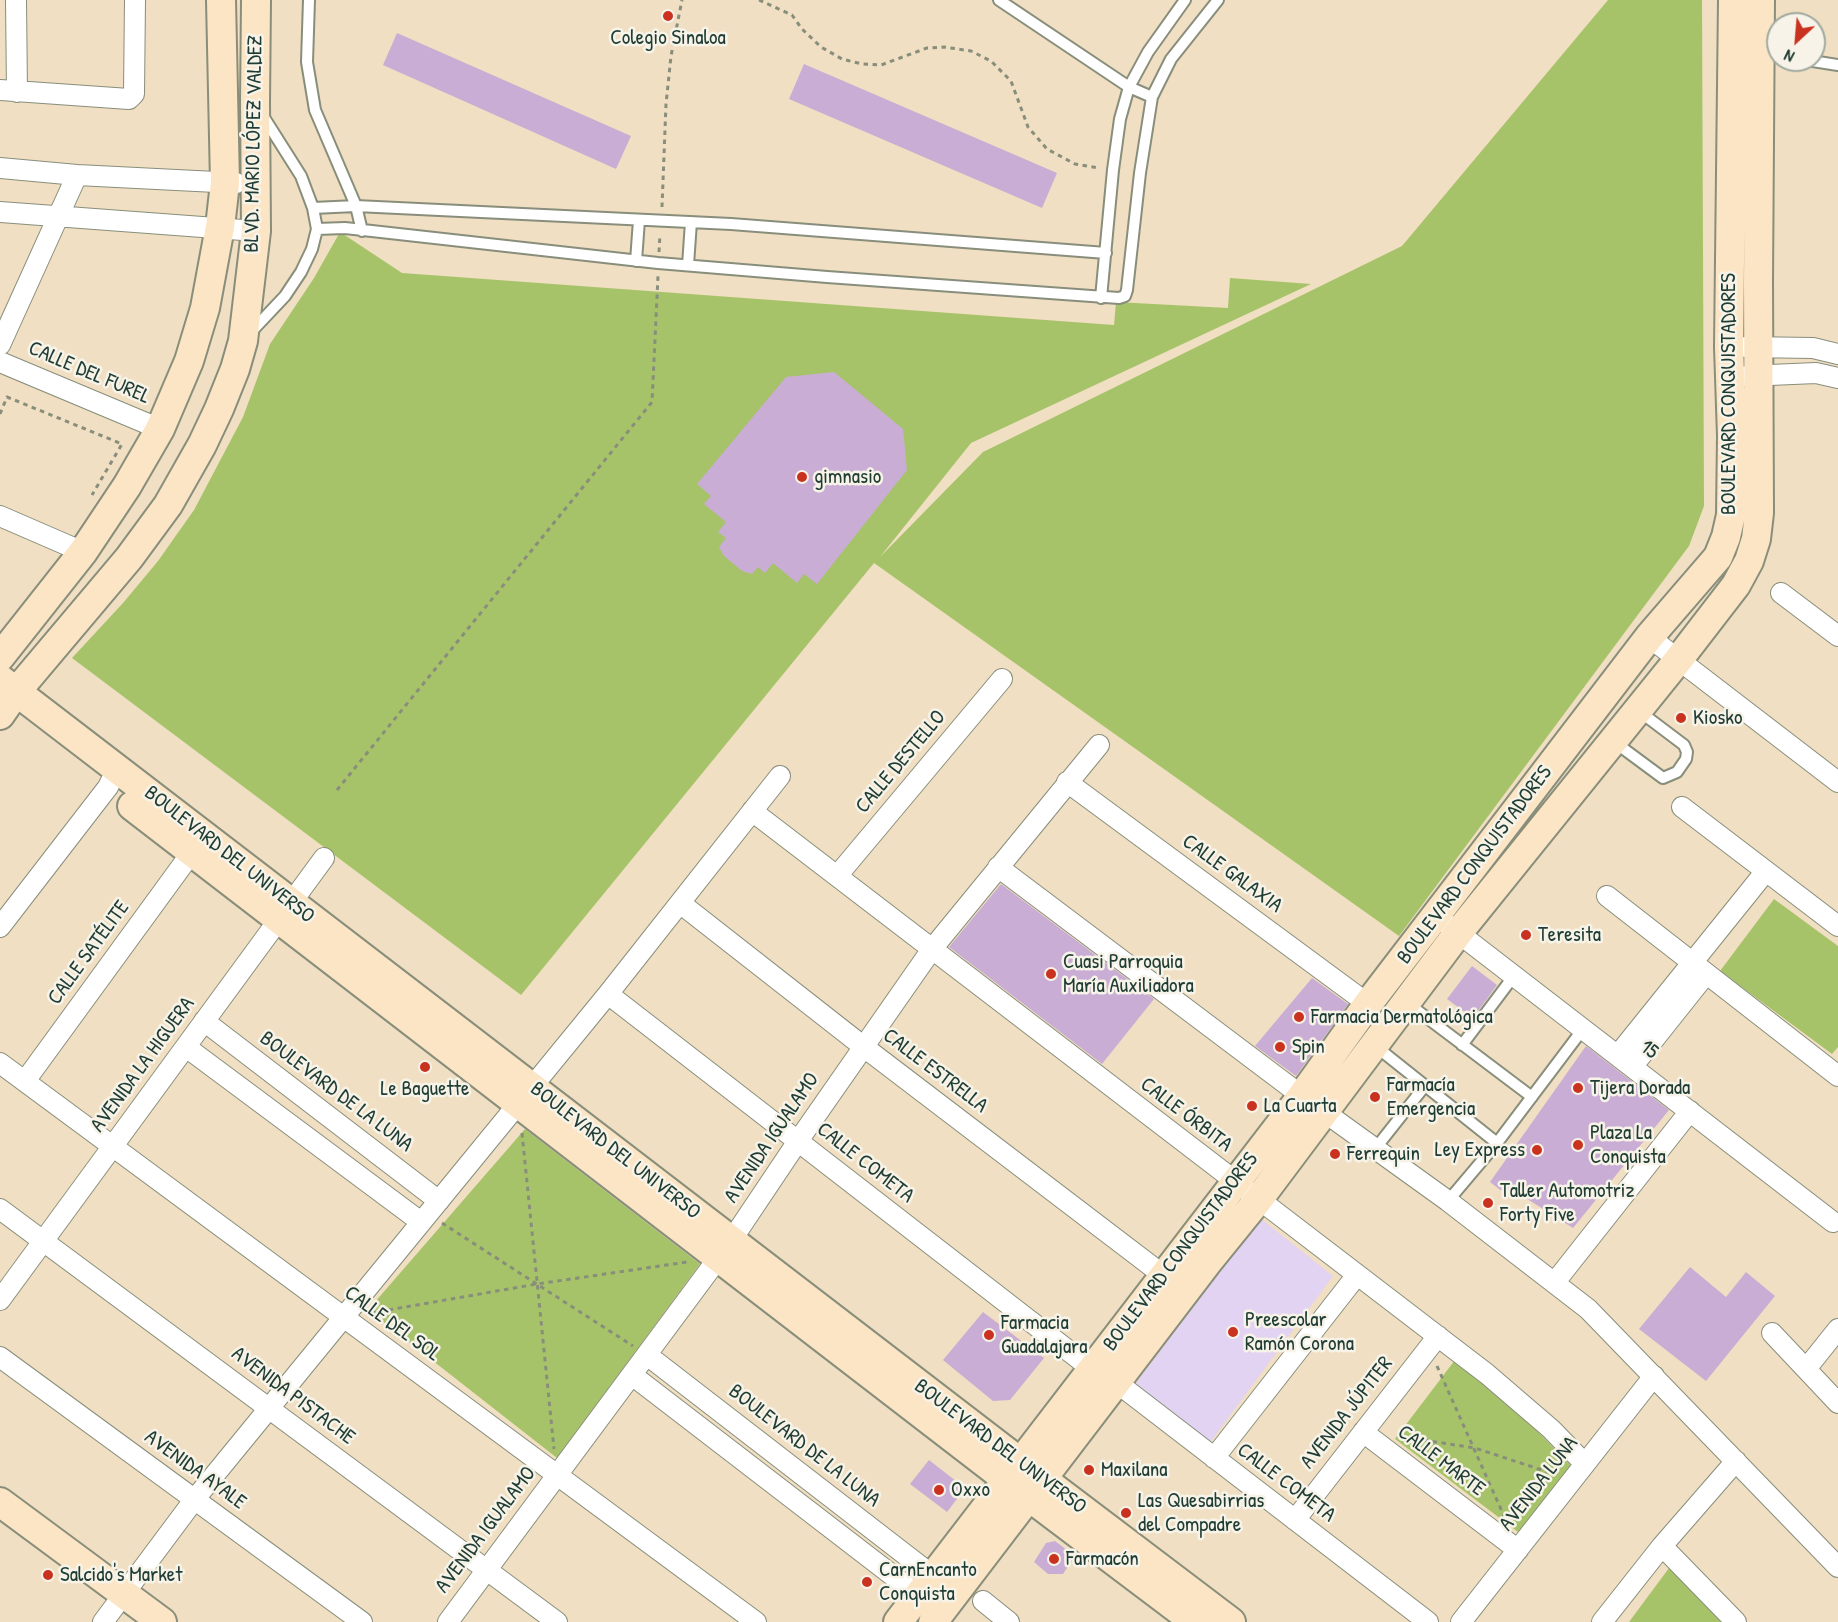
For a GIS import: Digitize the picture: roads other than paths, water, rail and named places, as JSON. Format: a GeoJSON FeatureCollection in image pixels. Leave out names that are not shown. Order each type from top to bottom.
{"type":"FeatureCollection","features":[{"type":"Feature","properties":{"kind":"street"},"geometry":{"type":"LineString","coordinates":[[16,0],[9,91],[124,100],[134,94],[135,0]]}},
{"type":"Feature","properties":{"kind":"street","name":"BLVD. MARIO LÓPEZ VALDEZ"},"geometry":{"type":"LineString","coordinates":[[0,657],[83,552],[127,486],[160,429],[189,361],[202,319],[220,227],[225,183],[221,0]]}},
{"type":"Feature","properties":{"kind":"street","name":"BLVD. MARIO LÓPEZ VALDEZ"},"geometry":{"type":"LineString","coordinates":[[4,700],[98,598],[168,505],[219,409],[235,369],[243,341],[256,231],[256,0]]}},
{"type":"Feature","properties":{"kind":"street","name":"BOULEVARD CONQUISTADORES"},"geometry":{"type":"LineString","coordinates":[[898,1622],[926,1586],[1024,1479],[1104,1376],[1206,1263],[1258,1200],[1368,1004],[1649,637],[1718,557],[1726,537],[1731,514],[1732,436],[1729,347],[1733,0]]}},
{"type":"Feature","properties":{"kind":"street","name":"BOULEVARD CONQUISTADORES"},"geometry":{"type":"LineString","coordinates":[[1760,0],[1766,37]]}},
{"type":"Feature","properties":{"kind":"street","name":"BOULEVARD CONQUISTADORES"},"geometry":{"type":"LineString","coordinates":[[1104,1376],[1163,1275],[1235,1182],[1312,1103],[1373,1045],[1458,933],[1679,659],[1736,585],[1749,561],[1756,539],[1759,513],[1758,361],[1768,72]]}},
{"type":"Feature","properties":{"kind":"street"},"geometry":{"type":"LineString","coordinates":[[0,168],[77,175],[225,183],[257,182]]}},
{"type":"Feature","properties":{"kind":"street"},"geometry":{"type":"LineString","coordinates":[[0,345],[77,175]]}},
{"type":"Feature","properties":{"kind":"street"},"geometry":{"type":"LineString","coordinates":[[0,212],[256,231]]}},
{"type":"Feature","properties":{"kind":"street"},"geometry":{"type":"LineString","coordinates":[[1729,347],[1758,361],[1838,378]]}},
{"type":"Feature","properties":{"kind":"street"},"geometry":{"type":"LineString","coordinates":[[1729,377],[1758,361],[1813,348],[1838,354]]}},
{"type":"Feature","properties":{"kind":"street","name":"CALLE DEL FUREL"},"geometry":{"type":"LineString","coordinates":[[0,362],[160,429]]}},
{"type":"Feature","properties":{"kind":"street"},"geometry":{"type":"LineString","coordinates":[[0,516],[83,552]]}},
{"type":"Feature","properties":{"kind":"street"},"geometry":{"type":"LineString","coordinates":[[1781,592],[1838,636]]}},
{"type":"Feature","properties":{"kind":"street"},"geometry":{"type":"LineString","coordinates":[[1649,637],[1838,782]]}},
{"type":"Feature","properties":{"kind":"street","name":"CALLE DESTELLO"},"geometry":{"type":"LineString","coordinates":[[837,876],[1002,679]]}},
{"type":"Feature","properties":{"kind":"street","name":"BOULEVARD DEL UNIVERSO"},"geometry":{"type":"LineString","coordinates":[[4,700],[112,778],[1024,1479],[1194,1622]]}},
{"type":"Feature","properties":{"kind":"street","name":"AVENIDA IGUALAMO"},"geometry":{"type":"LineString","coordinates":[[448,1622],[725,1249],[932,950],[1099,745]]}},
{"type":"Feature","properties":{"kind":"street"},"geometry":{"type":"LineString","coordinates":[[117,1612],[194,1500],[608,994],[780,776]]}},
{"type":"Feature","properties":{"kind":"street"},"geometry":{"type":"LineString","coordinates":[[0,927],[112,778]]}},
{"type":"Feature","properties":{"kind":"street","name":"BOULEVARD DEL UNIVERSO"},"geometry":{"type":"LineString","coordinates":[[112,778],[192,852],[285,911]]}},
{"type":"Feature","properties":{"kind":"street","name":"CALLE GALAXIA"},"geometry":{"type":"LineString","coordinates":[[1067,782],[1368,1004]]}},
{"type":"Feature","properties":{"kind":"street"},"geometry":{"type":"LineString","coordinates":[[1683,807],[1838,926]]}},
{"type":"Feature","properties":{"kind":"street","name":"CALLE ÓRBITA"},"geometry":{"type":"LineString","coordinates":[[752,811],[1357,1275],[1433,1342],[1516,1398],[1551,1429],[1579,1472]]}},
{"type":"Feature","properties":{"kind":"street","name":"CALLE SATÉLITE"},"geometry":{"type":"LineString","coordinates":[[25,1082],[192,852]]}},
{"type":"Feature","properties":{"kind":"street","name":"AVENIDA LA HIGUERA"},"geometry":{"type":"LineString","coordinates":[[0,1300],[324,858]]}},
{"type":"Feature","properties":{"kind":"street"},"geometry":{"type":"LineString","coordinates":[[998,867],[1555,1282],[1587,1309],[1654,1376],[1838,1567]]}},
{"type":"Feature","properties":{"kind":"street"},"geometry":{"type":"LineString","coordinates":[[1625,1061],[1699,968],[1766,871]]}},
{"type":"Feature","properties":{"kind":"street"},"geometry":{"type":"LineString","coordinates":[[1607,896],[1699,968],[1835,1068]]}},
{"type":"Feature","properties":{"kind":"street","name":"CALLE ESTRELLA"},"geometry":{"type":"LineString","coordinates":[[680,903],[864,1047],[1163,1275]]}},
{"type":"Feature","properties":{"kind":"street","name":"15"},"geometry":{"type":"LineString","coordinates":[[1436,916],[1833,1222]]}},
{"type":"Feature","properties":{"kind":"street","name":"CALLE COMETA"},"geometry":{"type":"LineString","coordinates":[[608,994],[1428,1622]]}},
{"type":"Feature","properties":{"kind":"street","name":"BOULEVARD DE LA LUNA"},"geometry":{"type":"LineString","coordinates":[[204,1021],[429,1212]]}},
{"type":"Feature","properties":{"kind":"street"},"geometry":{"type":"LineString","coordinates":[[186,1047],[429,1212]]}},
{"type":"Feature","properties":{"kind":"street","name":"CALLE DEL SOL"},"geometry":{"type":"LineString","coordinates":[[0,1063],[557,1475],[745,1619]]}},
{"type":"Feature","properties":{"kind":"street"},"geometry":{"type":"LineString","coordinates":[[1555,1282],[1690,1111]]}},
{"type":"Feature","properties":{"kind":"street","name":"AVENIDA PISTACHE"},"geometry":{"type":"LineString","coordinates":[[0,1209],[557,1622]]}},
{"type":"Feature","properties":{"kind":"street"},"geometry":{"type":"LineString","coordinates":[[1214,1458],[1357,1275]]}},
{"type":"Feature","properties":{"kind":"street"},"geometry":{"type":"LineString","coordinates":[[1806,1369],[1838,1329]]}},
{"type":"Feature","properties":{"kind":"street"},"geometry":{"type":"LineString","coordinates":[[1772,1333],[1838,1402]]}},
{"type":"Feature","properties":{"kind":"street","name":"AVENIDA JÚPITER"},"geometry":{"type":"LineString","coordinates":[[1295,1520],[1433,1342]]}},
{"type":"Feature","properties":{"kind":"street","name":"BOULEVARD DE LA LUNA"},"geometry":{"type":"LineString","coordinates":[[646,1354],[829,1495],[926,1586]]}},
{"type":"Feature","properties":{"kind":"street","name":"AVENIDA AYALE"},"geometry":{"type":"LineString","coordinates":[[0,1357],[362,1622]]}},
{"type":"Feature","properties":{"kind":"street"},"geometry":{"type":"LineString","coordinates":[[632,1375],[814,1515],[926,1586]]}},
{"type":"Feature","properties":{"kind":"street","name":"AVENIDA LUNA"},"geometry":{"type":"LineString","coordinates":[[1461,1622],[1654,1376]]}},
{"type":"Feature","properties":{"kind":"street","name":"CALLE MARTE"},"geometry":{"type":"LineString","coordinates":[[1363,1432],[1518,1550]]}},
{"type":"Feature","properties":{"kind":"street"},"geometry":{"type":"LineString","coordinates":[[1602,1622],[1662,1546],[1736,1461]]}},
{"type":"Feature","properties":{"kind":"street","name":"BOULEVARD CONQUISTADORES"},"geometry":{"type":"LineString","coordinates":[[933,1622],[1024,1479]]}},
{"type":"Feature","properties":{"kind":"street","name":"BOULEVARD DEL UNIVERSO"},"geometry":{"type":"LineString","coordinates":[[1024,1479],[1231,1622]]}},
{"type":"Feature","properties":{"kind":"street"},"geometry":{"type":"LineString","coordinates":[[814,1515],[829,1495]]}},
{"type":"Feature","properties":{"kind":"street"},"geometry":{"type":"LineString","coordinates":[[0,1503],[117,1612]]}},
{"type":"Feature","properties":{"kind":"street"},"geometry":{"type":"LineString","coordinates":[[0,1526],[117,1612],[162,1622]]}},
{"type":"Feature","properties":{"kind":"street"},"geometry":{"type":"LineString","coordinates":[[1662,1546],[1737,1622]]}},
{"type":"Feature","properties":{"kind":"street"},"geometry":{"type":"LineString","coordinates":[[983,1600],[1009,1622]]}},
{"type":"Feature","properties":{"kind":"lane"},"geometry":{"type":"LineString","coordinates":[[309,0],[307,62],[315,110],[356,206],[362,231]]}},
{"type":"Feature","properties":{"kind":"lane"},"geometry":{"type":"LineString","coordinates":[[999,0],[1129,87],[1152,97]]}},
{"type":"Feature","properties":{"kind":"lane"},"geometry":{"type":"LineString","coordinates":[[1101,297],[1113,170],[1120,119],[1129,87],[1148,52],[1185,0]]}},
{"type":"Feature","properties":{"kind":"lane"},"geometry":{"type":"LineString","coordinates":[[317,229],[334,228],[658,263],[1119,298],[1125,296],[1127,290],[1140,173],[1152,97],[1171,59],[1218,0]]}},
{"type":"Feature","properties":{"kind":"lane"},"geometry":{"type":"LineString","coordinates":[[243,341],[285,296],[296,280],[312,249],[317,229],[313,208],[301,176],[255,103]]}},
{"type":"Feature","properties":{"kind":"lane"},"geometry":{"type":"LineString","coordinates":[[313,208],[356,206],[691,222],[1106,253]]}},
{"type":"Feature","properties":{"kind":"lane"},"geometry":{"type":"LineString","coordinates":[[636,261],[639,220]]}},
{"type":"Feature","properties":{"kind":"lane"},"geometry":{"type":"LineString","coordinates":[[688,265],[691,222]]}},
{"type":"Feature","properties":{"kind":"lane"},"geometry":{"type":"LineString","coordinates":[[1612,741],[1664,778],[1677,772],[1686,759],[1687,752],[1684,745],[1638,710]]}},
{"type":"Feature","properties":{"kind":"lane"},"geometry":{"type":"LineString","coordinates":[[1461,1045],[1513,977]]}},
{"type":"Feature","properties":{"kind":"lane"},"geometry":{"type":"LineString","coordinates":[[1406,1001],[1532,1097]]}},
{"type":"Feature","properties":{"kind":"lane"},"geometry":{"type":"LineString","coordinates":[[1448,1202],[1497,1143],[1583,1029]]}},
{"type":"Feature","properties":{"kind":"lane"},"geometry":{"type":"LineString","coordinates":[[1373,1045],[1497,1143]]}},
{"type":"Feature","properties":{"kind":"lane"},"geometry":{"type":"LineString","coordinates":[[1376,1149],[1424,1087]]}},
{"type":"Feature","properties":{"kind":"place","name":"Colegio Sinaloa"},"geometry":{"type":"Point","coordinates":[668,16]}},
{"type":"Feature","properties":{"kind":"place","name":"gimnasio"},"geometry":{"type":"Point","coordinates":[802,477]}},
{"type":"Feature","properties":{"kind":"place","name":"Kiosko"},"geometry":{"type":"Point","coordinates":[1681,718]}},
{"type":"Feature","properties":{"kind":"place","name":"Teresita"},"geometry":{"type":"Point","coordinates":[1526,935]}},
{"type":"Feature","properties":{"kind":"place","name":"Cuasi Parroquia María Auxiliadora"},"geometry":{"type":"Point","coordinates":[1051,974]}},
{"type":"Feature","properties":{"kind":"place","name":"Farmacia Dermatológica"},"geometry":{"type":"Point","coordinates":[1299,1017]}},
{"type":"Feature","properties":{"kind":"place","name":"Spin"},"geometry":{"type":"Point","coordinates":[1280,1047]}},
{"type":"Feature","properties":{"kind":"place","name":"Le Baguette"},"geometry":{"type":"Point","coordinates":[425,1067]}},
{"type":"Feature","properties":{"kind":"place","name":"Tijera Dorada"},"geometry":{"type":"Point","coordinates":[1578,1088]}},
{"type":"Feature","properties":{"kind":"place","name":"Farmacía Emergencia"},"geometry":{"type":"Point","coordinates":[1375,1097]}},
{"type":"Feature","properties":{"kind":"place","name":"La Cuarta"},"geometry":{"type":"Point","coordinates":[1252,1106]}},
{"type":"Feature","properties":{"kind":"place","name":"Plaza La Conquista"},"geometry":{"type":"Point","coordinates":[1578,1145]}},
{"type":"Feature","properties":{"kind":"place","name":"Ley Express"},"geometry":{"type":"Point","coordinates":[1537,1150]}},
{"type":"Feature","properties":{"kind":"place","name":"Ferrequin"},"geometry":{"type":"Point","coordinates":[1335,1154]}},
{"type":"Feature","properties":{"kind":"place","name":"Taller Automotriz Forty Five"},"geometry":{"type":"Point","coordinates":[1488,1203]}},
{"type":"Feature","properties":{"kind":"place","name":"Preescolar Ramón Corona"},"geometry":{"type":"Point","coordinates":[1233,1332]}},
{"type":"Feature","properties":{"kind":"place","name":"Farmacia Guadalajara"},"geometry":{"type":"Point","coordinates":[989,1335]}},
{"type":"Feature","properties":{"kind":"place","name":"Maxilana"},"geometry":{"type":"Point","coordinates":[1089,1470]}},
{"type":"Feature","properties":{"kind":"place","name":"Oxxo"},"geometry":{"type":"Point","coordinates":[939,1490]}},
{"type":"Feature","properties":{"kind":"place","name":"Las Quesabirrias del Compadre"},"geometry":{"type":"Point","coordinates":[1126,1513]}},
{"type":"Feature","properties":{"kind":"place","name":"Farmacón"},"geometry":{"type":"Point","coordinates":[1054,1559]}},
{"type":"Feature","properties":{"kind":"place","name":"Salcido's Market"},"geometry":{"type":"Point","coordinates":[48,1575]}},
{"type":"Feature","properties":{"kind":"place","name":"CarnEncanto Conquista"},"geometry":{"type":"Point","coordinates":[867,1582]}}]}
